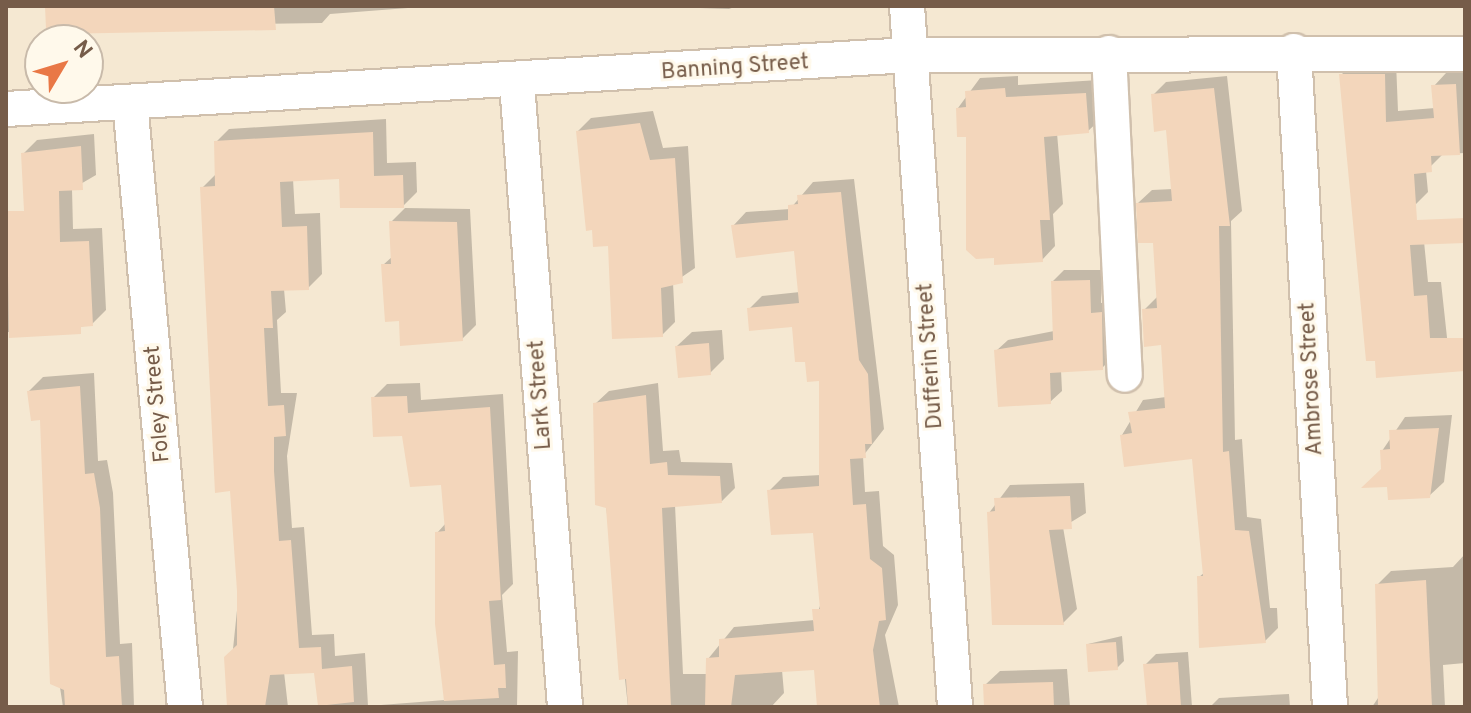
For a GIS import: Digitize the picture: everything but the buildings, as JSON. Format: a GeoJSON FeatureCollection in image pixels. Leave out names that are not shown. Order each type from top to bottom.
{"type":"FeatureCollection","features":[{"type":"Feature","properties":{"kind":"street","name":"Dufferin Street"},"geometry":{"type":"LineString","coordinates":[[907,6],[955,707]]}},
{"type":"Feature","properties":{"kind":"street","name":"Banning Street"},"geometry":{"type":"LineString","coordinates":[[6,109],[517,84],[910,55],[1294,51],[1465,54]]}},
{"type":"Feature","properties":{"kind":"street","name":"Ambrose Street"},"geometry":{"type":"LineString","coordinates":[[1294,51],[1330,707]]}},
{"type":"Feature","properties":{"kind":"street"},"geometry":{"type":"LineString","coordinates":[[1109,53],[1125,375]]}},
{"type":"Feature","properties":{"kind":"street","name":"Lark Street"},"geometry":{"type":"LineString","coordinates":[[517,84],[565,707]]}},
{"type":"Feature","properties":{"kind":"street","name":"Foley Street"},"geometry":{"type":"LineString","coordinates":[[130,102],[185,707]]}},
{"type":"Feature","properties":{"kind":"shaded area"},"geometry":{"type":"Polygon","coordinates":[[[6,6],[1465,6],[1465,707],[6,707],[6,6]]]}}]}
